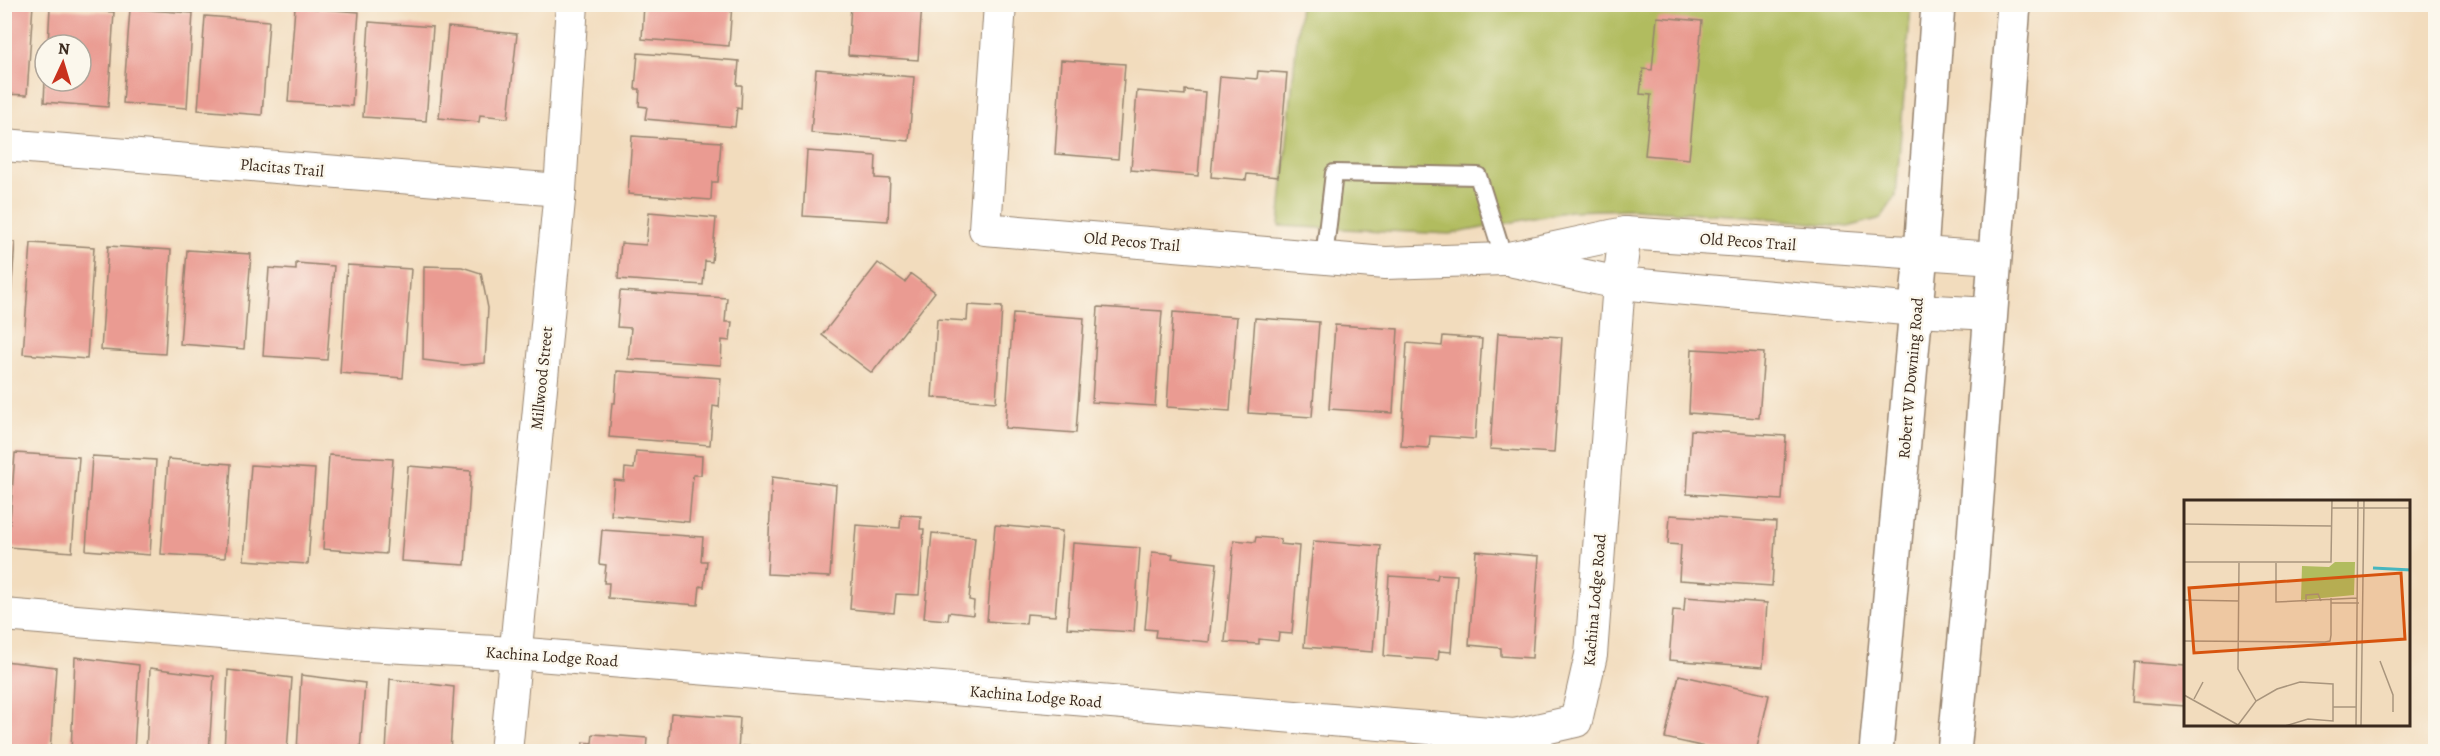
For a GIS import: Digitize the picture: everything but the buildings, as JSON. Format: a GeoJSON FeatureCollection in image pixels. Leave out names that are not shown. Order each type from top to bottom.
{"type":"FeatureCollection","features":[{"type":"Feature","properties":{"kind":"main road","name":"Robert W Downing Road"},"geometry":{"type":"LineString","coordinates":[[1876,752],[1921,253],[1938,4]]}},
{"type":"Feature","properties":{"kind":"main road"},"geometry":{"type":"LineString","coordinates":[[1954,752],[1971,576],[2014,4]]}},
{"type":"Feature","properties":{"kind":"street","name":"Millwood Street"},"geometry":{"type":"LineString","coordinates":[[506,752],[560,190],[572,4]]}},
{"type":"Feature","properties":{"kind":"street","name":"Old Pecos Trail"},"geometry":{"type":"LineString","coordinates":[[1000,4],[985,229],[1385,263],[1504,259],[1625,232],[1995,258]]}},
{"type":"Feature","properties":{"kind":"street","name":"Placitas Trail"},"geometry":{"type":"LineString","coordinates":[[4,145],[560,190]]}},
{"type":"Feature","properties":{"kind":"street","name":"Kachina Lodge Road"},"geometry":{"type":"LineString","coordinates":[[4,615],[366,645],[514,653],[1514,735],[1576,721],[1591,655],[1619,283],[1625,232]]}},
{"type":"Feature","properties":{"kind":"street","name":"Old Pecos Trail"},"geometry":{"type":"LineString","coordinates":[[1504,259],[1619,283],[1916,310],[1991,314]]}},
{"type":"Feature","properties":{"kind":"lane"},"geometry":{"type":"LineString","coordinates":[[1324,258],[1334,173],[1478,176],[1504,259]]}},
{"type":"Feature","properties":{"kind":"green space"},"geometry":{"type":"Polygon","coordinates":[[[1300,5],[1911,5],[1896,196],[1881,218],[1848,227],[1747,216],[1632,209],[1570,211],[1451,234],[1279,226],[1300,5]]]}}]}
